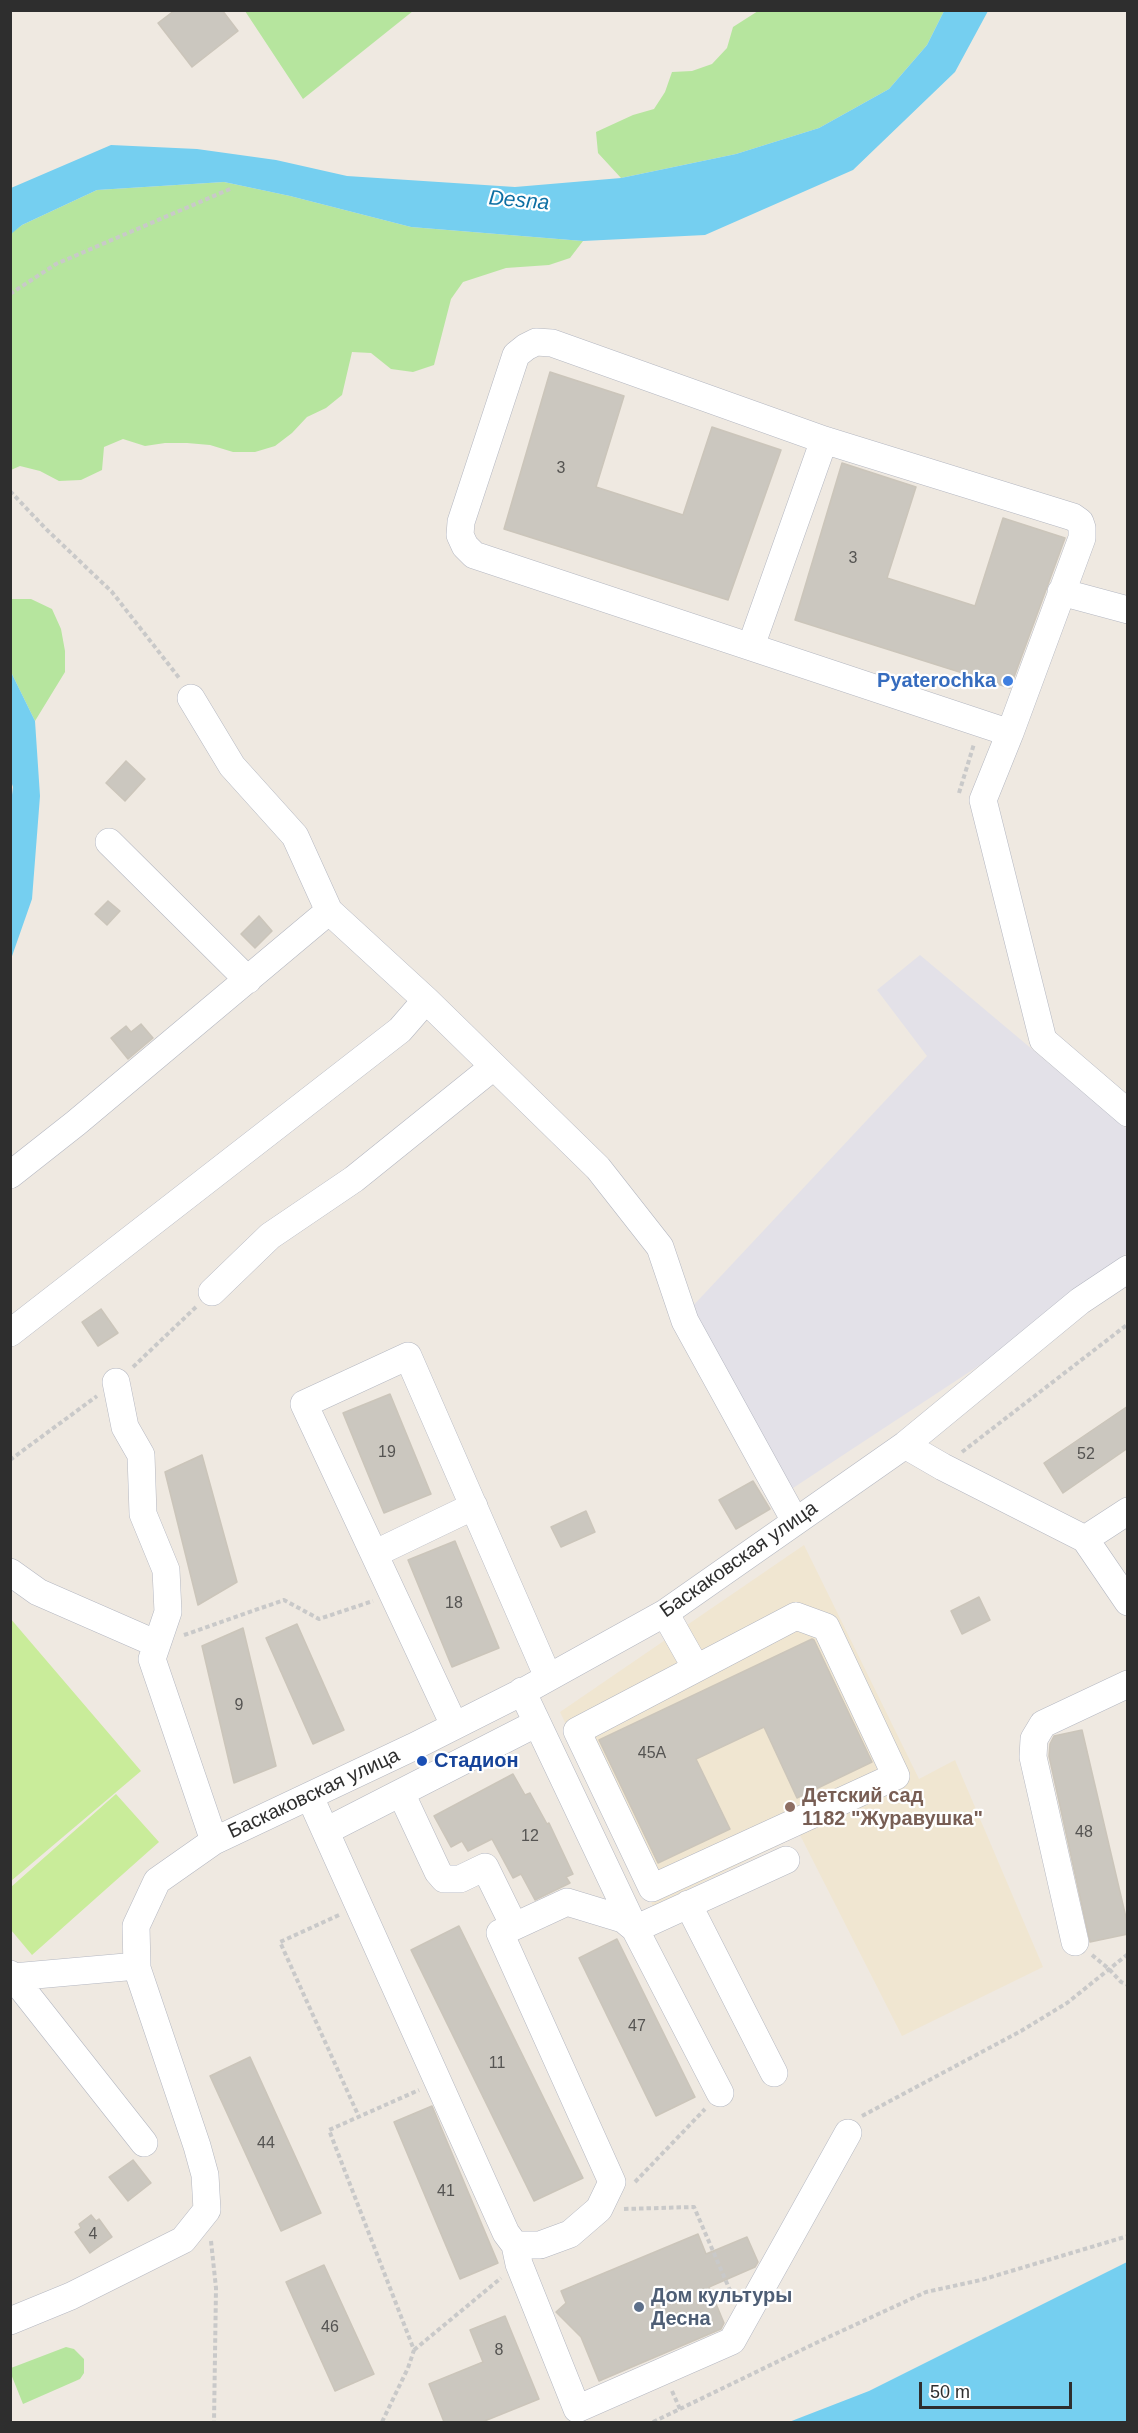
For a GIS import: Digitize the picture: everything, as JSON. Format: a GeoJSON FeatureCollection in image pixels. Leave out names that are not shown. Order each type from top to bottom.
{"type":"FeatureCollection","features":[{"type":"Feature","properties":{"kind":"street"},"geometry":{"type":"LineString","coordinates":[[1010,733],[474,555],[465,546],[460,534],[461,522],[516,355],[526,346],[536,342],[552,344],[824,440],[1072,517],[1080,522],[1082,538],[1010,733],[983,800],[1043,1040],[1128,1113]]}},
{"type":"Feature","properties":{"kind":"street"},"geometry":{"type":"LineString","coordinates":[[751,646],[824,440]]}},
{"type":"Feature","properties":{"kind":"street"},"geometry":{"type":"LineString","coordinates":[[1061,592],[1128,610]]}},
{"type":"Feature","properties":{"kind":"street"},"geometry":{"type":"LineString","coordinates":[[191,698],[232,766],[295,836],[329,912],[426,1000],[598,1168],[660,1247],[685,1321],[795,1521]]}},
{"type":"Feature","properties":{"kind":"street"},"geometry":{"type":"LineString","coordinates":[[109,842],[248,980]]}},
{"type":"Feature","properties":{"kind":"street"},"geometry":{"type":"LineString","coordinates":[[10,1175],[329,912]]}},
{"type":"Feature","properties":{"kind":"street"},"geometry":{"type":"LineString","coordinates":[[10,1333],[400,1030],[426,1000]]}},
{"type":"Feature","properties":{"kind":"street"},"geometry":{"type":"LineString","coordinates":[[212,1292],[270,1236],[354,1179],[493,1067]]}},
{"type":"Feature","properties":{"kind":"street","name":"Баскаковская улица"},"geometry":{"type":"LineString","coordinates":[[207,2210],[205,2175],[198,2146],[137,1966],[136,1926],[157,1881],[214,1841],[310,1797],[522,1691],[665,1613],[905,1445],[1080,1301],[1128,1269]]}},
{"type":"Feature","properties":{"kind":"street"},"geometry":{"type":"LineString","coordinates":[[454,1725],[304,1404],[408,1356],[548,1677]]}},
{"type":"Feature","properties":{"kind":"street"},"geometry":{"type":"LineString","coordinates":[[116,1382],[125,1426],[141,1455],[143,1514],[166,1570],[168,1612],[152,1659],[214,1841]]}},
{"type":"Feature","properties":{"kind":"street"},"geometry":{"type":"LineString","coordinates":[[905,1445],[943,1467],[1084,1539],[1128,1602]]}},
{"type":"Feature","properties":{"kind":"street"},"geometry":{"type":"LineString","coordinates":[[374,1554],[474,1506]]}},
{"type":"Feature","properties":{"kind":"street"},"geometry":{"type":"LineString","coordinates":[[1084,1539],[1128,1511]]}},
{"type":"Feature","properties":{"kind":"street"},"geometry":{"type":"LineString","coordinates":[[10,1572],[38,1592],[157,1644]]}},
{"type":"Feature","properties":{"kind":"street"},"geometry":{"type":"LineString","coordinates":[[665,1613],[696,1668]]}},
{"type":"Feature","properties":{"kind":"street"},"geometry":{"type":"LineString","coordinates":[[796,1616],[826,1627],[896,1776],[652,1888],[577,1731],[696,1668],[796,1616]]}},
{"type":"Feature","properties":{"kind":"street"},"geometry":{"type":"LineString","coordinates":[[1075,1942],[1033,1757],[1034,1739],[1043,1724],[1128,1684]]}},
{"type":"Feature","properties":{"kind":"street"},"geometry":{"type":"LineString","coordinates":[[522,1691],[634,1929],[720,2093]]}},
{"type":"Feature","properties":{"kind":"street"},"geometry":{"type":"LineString","coordinates":[[326,1831],[537,1724]]}},
{"type":"Feature","properties":{"kind":"street"},"geometry":{"type":"LineString","coordinates":[[401,1793],[438,1872],[444,1879],[460,1879],[485,1867],[514,1926]]}},
{"type":"Feature","properties":{"kind":"street"},"geometry":{"type":"LineString","coordinates":[[310,1797],[517,2255],[577,2409],[732,2341],[848,2133]]}},
{"type":"Feature","properties":{"kind":"street"},"geometry":{"type":"LineString","coordinates":[[634,1929],[786,1860]]}},
{"type":"Feature","properties":{"kind":"street"},"geometry":{"type":"LineString","coordinates":[[517,2255],[570,2234],[599,2210],[612,2182],[500,1933],[567,1902],[623,1919],[634,1929]]}},
{"type":"Feature","properties":{"kind":"street"},"geometry":{"type":"LineString","coordinates":[[688,1904],[774,2073]]}},
{"type":"Feature","properties":{"kind":"street"},"geometry":{"type":"LineString","coordinates":[[12,1975],[137,1966]]}},
{"type":"Feature","properties":{"kind":"street"},"geometry":{"type":"LineString","coordinates":[[12,1975],[144,2143]]}},
{"type":"Feature","properties":{"kind":"street"},"geometry":{"type":"LineString","coordinates":[[10,2321],[71,2296],[183,2240],[207,2210]]}},
{"type":"Feature","properties":{"kind":"path"},"geometry":{"type":"LineString","coordinates":[[10,294],[56,264],[230,189]]}},
{"type":"Feature","properties":{"kind":"path"},"geometry":{"type":"LineString","coordinates":[[10,491],[112,592],[176,674],[191,698]]}},
{"type":"Feature","properties":{"kind":"path"},"geometry":{"type":"LineString","coordinates":[[943,1467],[1128,1324]]}},
{"type":"Feature","properties":{"kind":"path"},"geometry":{"type":"LineString","coordinates":[[157,1644],[284,1600],[319,1618],[393,1595]]}},
{"type":"Feature","properties":{"kind":"path"},"geometry":{"type":"LineString","coordinates":[[359,1906],[280,1942],[359,2117]]}},
{"type":"Feature","properties":{"kind":"path"},"geometry":{"type":"LineString","coordinates":[[1075,1942],[1128,1986]]}},
{"type":"Feature","properties":{"kind":"path"},"geometry":{"type":"LineString","coordinates":[[848,2133],[864,2113],[1030,2026],[1068,2003],[1128,1954]]}},
{"type":"Feature","properties":{"kind":"path"},"geometry":{"type":"LineString","coordinates":[[414,2350],[329,2130],[438,2081]]}},
{"type":"Feature","properties":{"kind":"path"},"geometry":{"type":"LineString","coordinates":[[632,2184],[720,2093]]}},
{"type":"Feature","properties":{"kind":"path"},"geometry":{"type":"LineString","coordinates":[[599,2210],[694,2207],[743,2320]]}},
{"type":"Feature","properties":{"kind":"path"},"geometry":{"type":"LineString","coordinates":[[207,2210],[216,2288],[214,2422]]}},
{"type":"Feature","properties":{"kind":"path"},"geometry":{"type":"LineString","coordinates":[[653,2422],[926,2292],[981,2280],[1128,2236]]}},
{"type":"Feature","properties":{"kind":"path"},"geometry":{"type":"LineString","coordinates":[[382,2422],[408,2368],[414,2350],[517,2255]]}},
{"type":"Feature","properties":{"kind":"shaded area"},"geometry":{"type":"Polygon","coordinates":[[[920,955],[1127,1129],[1127,1253],[992,1357],[790,1490],[690,1309],[927,1056],[877,990],[920,955]]]}},
{"type":"Feature","properties":{"kind":"shaded area","name":"Детский сад 1182 \"Журавушка\""},"geometry":{"type":"Polygon","coordinates":[[[804,1545],[919,1779],[955,1760],[1043,1967],[902,2036],[800,1835],[653,1906],[560,1712],[804,1545]]]}},
{"type":"Feature","properties":{"kind":"green space"},"geometry":{"type":"Polygon","coordinates":[[[245,11],[413,11],[303,99],[245,11]]]}},
{"type":"Feature","properties":{"kind":"green space"},"geometry":{"type":"Polygon","coordinates":[[[758,11],[944,11],[927,45],[889,89],[819,128],[736,154],[621,178],[598,153],[596,132],[633,115],[654,109],[665,92],[672,72],[692,71],[712,64],[727,48],[733,27],[758,11]]]}},
{"type":"Feature","properties":{"kind":"green space"},"geometry":{"type":"Polygon","coordinates":[[[224,182],[290,196],[411,227],[583,241],[570,258],[549,265],[506,268],[463,282],[451,299],[434,365],[413,372],[391,369],[371,353],[352,352],[342,395],[326,408],[307,417],[275,446],[255,452],[233,452],[210,445],[187,443],[145,446],[123,439],[104,447],[102,470],[81,480],[59,481],[40,471],[20,466],[11,470],[10,234],[22,225],[97,190],[224,182]]]}},
{"type":"Feature","properties":{"kind":"green space"},"geometry":{"type":"Polygon","coordinates":[[[11,599],[31,599],[52,609],[61,629],[65,651],[65,672],[35,721],[11,672],[11,599]]]}},
{"type":"Feature","properties":{"kind":"green space"},"geometry":{"type":"Polygon","coordinates":[[[10,1618],[141,1771],[11,1881],[10,1881],[10,1618]]]}},
{"type":"Feature","properties":{"kind":"green space"},"geometry":{"type":"Polygon","coordinates":[[[116,1794],[159,1842],[32,1955],[11,1930],[11,1887],[116,1794]]]}},
{"type":"Feature","properties":{"kind":"green space"},"geometry":{"type":"Polygon","coordinates":[[[66,2347],[74,2349],[84,2359],[84,2373],[80,2379],[23,2404],[11,2374],[11,2368],[66,2347]]]}},
{"type":"Feature","properties":{"kind":"water","name":"Desna"},"geometry":{"type":"Polygon","coordinates":[[[944,11],[988,11],[955,72],[853,170],[705,235],[583,241],[411,227],[290,196],[224,182],[97,190],[22,225],[11,234],[11,188],[111,145],[197,149],[276,160],[347,176],[515,187],[621,178],[736,154],[819,128],[889,89],[927,45],[944,11]]]}},
{"type":"Feature","properties":{"kind":"water"},"geometry":{"type":"Polygon","coordinates":[[[11,672],[35,721],[40,796],[32,899],[11,959],[10,811],[13,787],[10,778],[11,672]]]}},
{"type":"Feature","properties":{"kind":"water"},"geometry":{"type":"Polygon","coordinates":[[[1127,2262],[1127,2422],[789,2422],[869,2391],[1127,2262]]]}},
{"type":"Feature","properties":{"kind":"building"},"geometry":{"type":"Polygon","coordinates":[[[175,10],[222,10],[238,31],[192,67],[158,23],[175,10]]]}},
{"type":"Feature","properties":{"kind":"building"},"geometry":{"type":"Polygon","coordinates":[[[550,372],[624,396],[596,487],[683,515],[712,427],[781,450],[728,600],[504,529],[550,372]]]}},
{"type":"Feature","properties":{"kind":"building"},"geometry":{"type":"Polygon","coordinates":[[[842,463],[916,487],[887,578],[975,606],[1003,518],[1065,538],[1010,688],[795,620],[842,463]]]}},
{"type":"Feature","properties":{"kind":"building"},"geometry":{"type":"Polygon","coordinates":[[[126,761],[145,779],[125,801],[106,783],[126,761]]]}},
{"type":"Feature","properties":{"kind":"building"},"geometry":{"type":"Polygon","coordinates":[[[108,901],[120,911],[107,925],[95,914],[108,901]]]}},
{"type":"Feature","properties":{"kind":"building"},"geometry":{"type":"Polygon","coordinates":[[[259,916],[272,931],[255,948],[241,934],[259,916]]]}},
{"type":"Feature","properties":{"kind":"building"},"geometry":{"type":"Polygon","coordinates":[[[141,1024],[153,1038],[128,1059],[111,1038],[126,1026],[131,1032],[141,1024]]]}},
{"type":"Feature","properties":{"kind":"building"},"geometry":{"type":"Polygon","coordinates":[[[101,1309],[118,1333],[98,1346],[82,1322],[101,1309]]]}},
{"type":"Feature","properties":{"kind":"building"},"geometry":{"type":"Polygon","coordinates":[[[390,1394],[431,1494],[384,1513],[343,1413],[390,1394]]]}},
{"type":"Feature","properties":{"kind":"building"},"geometry":{"type":"Polygon","coordinates":[[[1128,1406],[1128,1448],[1063,1493],[1044,1463],[1128,1406]]]}},
{"type":"Feature","properties":{"kind":"building"},"geometry":{"type":"Polygon","coordinates":[[[202,1455],[237,1582],[198,1605],[165,1472],[202,1455]]]}},
{"type":"Feature","properties":{"kind":"building"},"geometry":{"type":"Polygon","coordinates":[[[753,1481],[770,1509],[736,1529],[719,1500],[753,1481]]]}},
{"type":"Feature","properties":{"kind":"building"},"geometry":{"type":"Polygon","coordinates":[[[586,1511],[595,1532],[561,1547],[551,1527],[586,1511]]]}},
{"type":"Feature","properties":{"kind":"building"},"geometry":{"type":"Polygon","coordinates":[[[455,1541],[499,1648],[452,1667],[408,1560],[455,1541]]]}},
{"type":"Feature","properties":{"kind":"building"},"geometry":{"type":"Polygon","coordinates":[[[979,1597],[990,1620],[962,1634],[951,1611],[979,1597]]]}},
{"type":"Feature","properties":{"kind":"building"},"geometry":{"type":"Polygon","coordinates":[[[297,1624],[344,1730],[313,1744],[266,1638],[297,1624]]]}},
{"type":"Feature","properties":{"kind":"building"},"geometry":{"type":"Polygon","coordinates":[[[243,1628],[276,1766],[234,1783],[202,1646],[243,1628]]]}},
{"type":"Feature","properties":{"kind":"building"},"geometry":{"type":"Polygon","coordinates":[[[812,1639],[872,1762],[797,1798],[764,1727],[696,1759],[730,1829],[658,1863],[599,1740],[812,1639]]]}},
{"type":"Feature","properties":{"kind":"building"},"geometry":{"type":"Polygon","coordinates":[[[1082,1730],[1128,1926],[1128,1934],[1090,1942],[1049,1756],[1050,1744],[1054,1736],[1082,1730]]]}},
{"type":"Feature","properties":{"kind":"building"},"geometry":{"type":"Polygon","coordinates":[[[513,1774],[525,1795],[530,1793],[547,1824],[549,1823],[573,1874],[566,1877],[570,1883],[535,1900],[521,1874],[513,1878],[492,1839],[468,1851],[462,1841],[451,1847],[434,1816],[513,1774]]]}},
{"type":"Feature","properties":{"kind":"building"},"geometry":{"type":"Polygon","coordinates":[[[459,1926],[583,2178],[534,2201],[411,1950],[459,1926]]]}},
{"type":"Feature","properties":{"kind":"building"},"geometry":{"type":"Polygon","coordinates":[[[617,1939],[695,2097],[656,2116],[579,1958],[617,1939]]]}},
{"type":"Feature","properties":{"kind":"building"},"geometry":{"type":"Polygon","coordinates":[[[250,2057],[321,2213],[281,2231],[210,2076],[250,2057]]]}},
{"type":"Feature","properties":{"kind":"building"},"geometry":{"type":"Polygon","coordinates":[[[432,2106],[498,2263],[460,2279],[394,2122],[432,2106]]]}},
{"type":"Feature","properties":{"kind":"building"},"geometry":{"type":"Polygon","coordinates":[[[133,2160],[151,2183],[128,2201],[109,2177],[133,2160]]]}},
{"type":"Feature","properties":{"kind":"building"},"geometry":{"type":"Polygon","coordinates":[[[91,2215],[96,2221],[99,2219],[112,2237],[90,2253],[75,2232],[81,2228],[79,2224],[91,2215]]]}},
{"type":"Feature","properties":{"kind":"building","name":"Дом культуры Десна"},"geometry":{"type":"Polygon","coordinates":[[[698,2234],[706,2254],[747,2237],[758,2262],[755,2267],[709,2287],[724,2323],[721,2329],[599,2381],[581,2337],[556,2312],[566,2303],[561,2291],[698,2234]]]}},
{"type":"Feature","properties":{"kind":"building"},"geometry":{"type":"Polygon","coordinates":[[[324,2265],[374,2374],[335,2391],[286,2282],[324,2265]]]}},
{"type":"Feature","properties":{"kind":"building"},"geometry":{"type":"Polygon","coordinates":[[[505,2316],[539,2399],[482,2422],[444,2422],[429,2384],[483,2362],[470,2330],[505,2316]]]}},
{"type":"Feature","properties":{"kind":"place","name":"Pyaterochka"},"geometry":{"type":"Point","coordinates":[1008,681]}},
{"type":"Feature","properties":{"kind":"place","name":"Стадион"},"geometry":{"type":"Point","coordinates":[422,1761]}},
{"type":"Feature","properties":{"kind":"place","name":"Детский сад 1182 \"Журавушка\""},"geometry":{"type":"Point","coordinates":[790,1807]}},
{"type":"Feature","properties":{"kind":"place","name":"Дом культуры Десна"},"geometry":{"type":"Point","coordinates":[639,2307]}}]}
